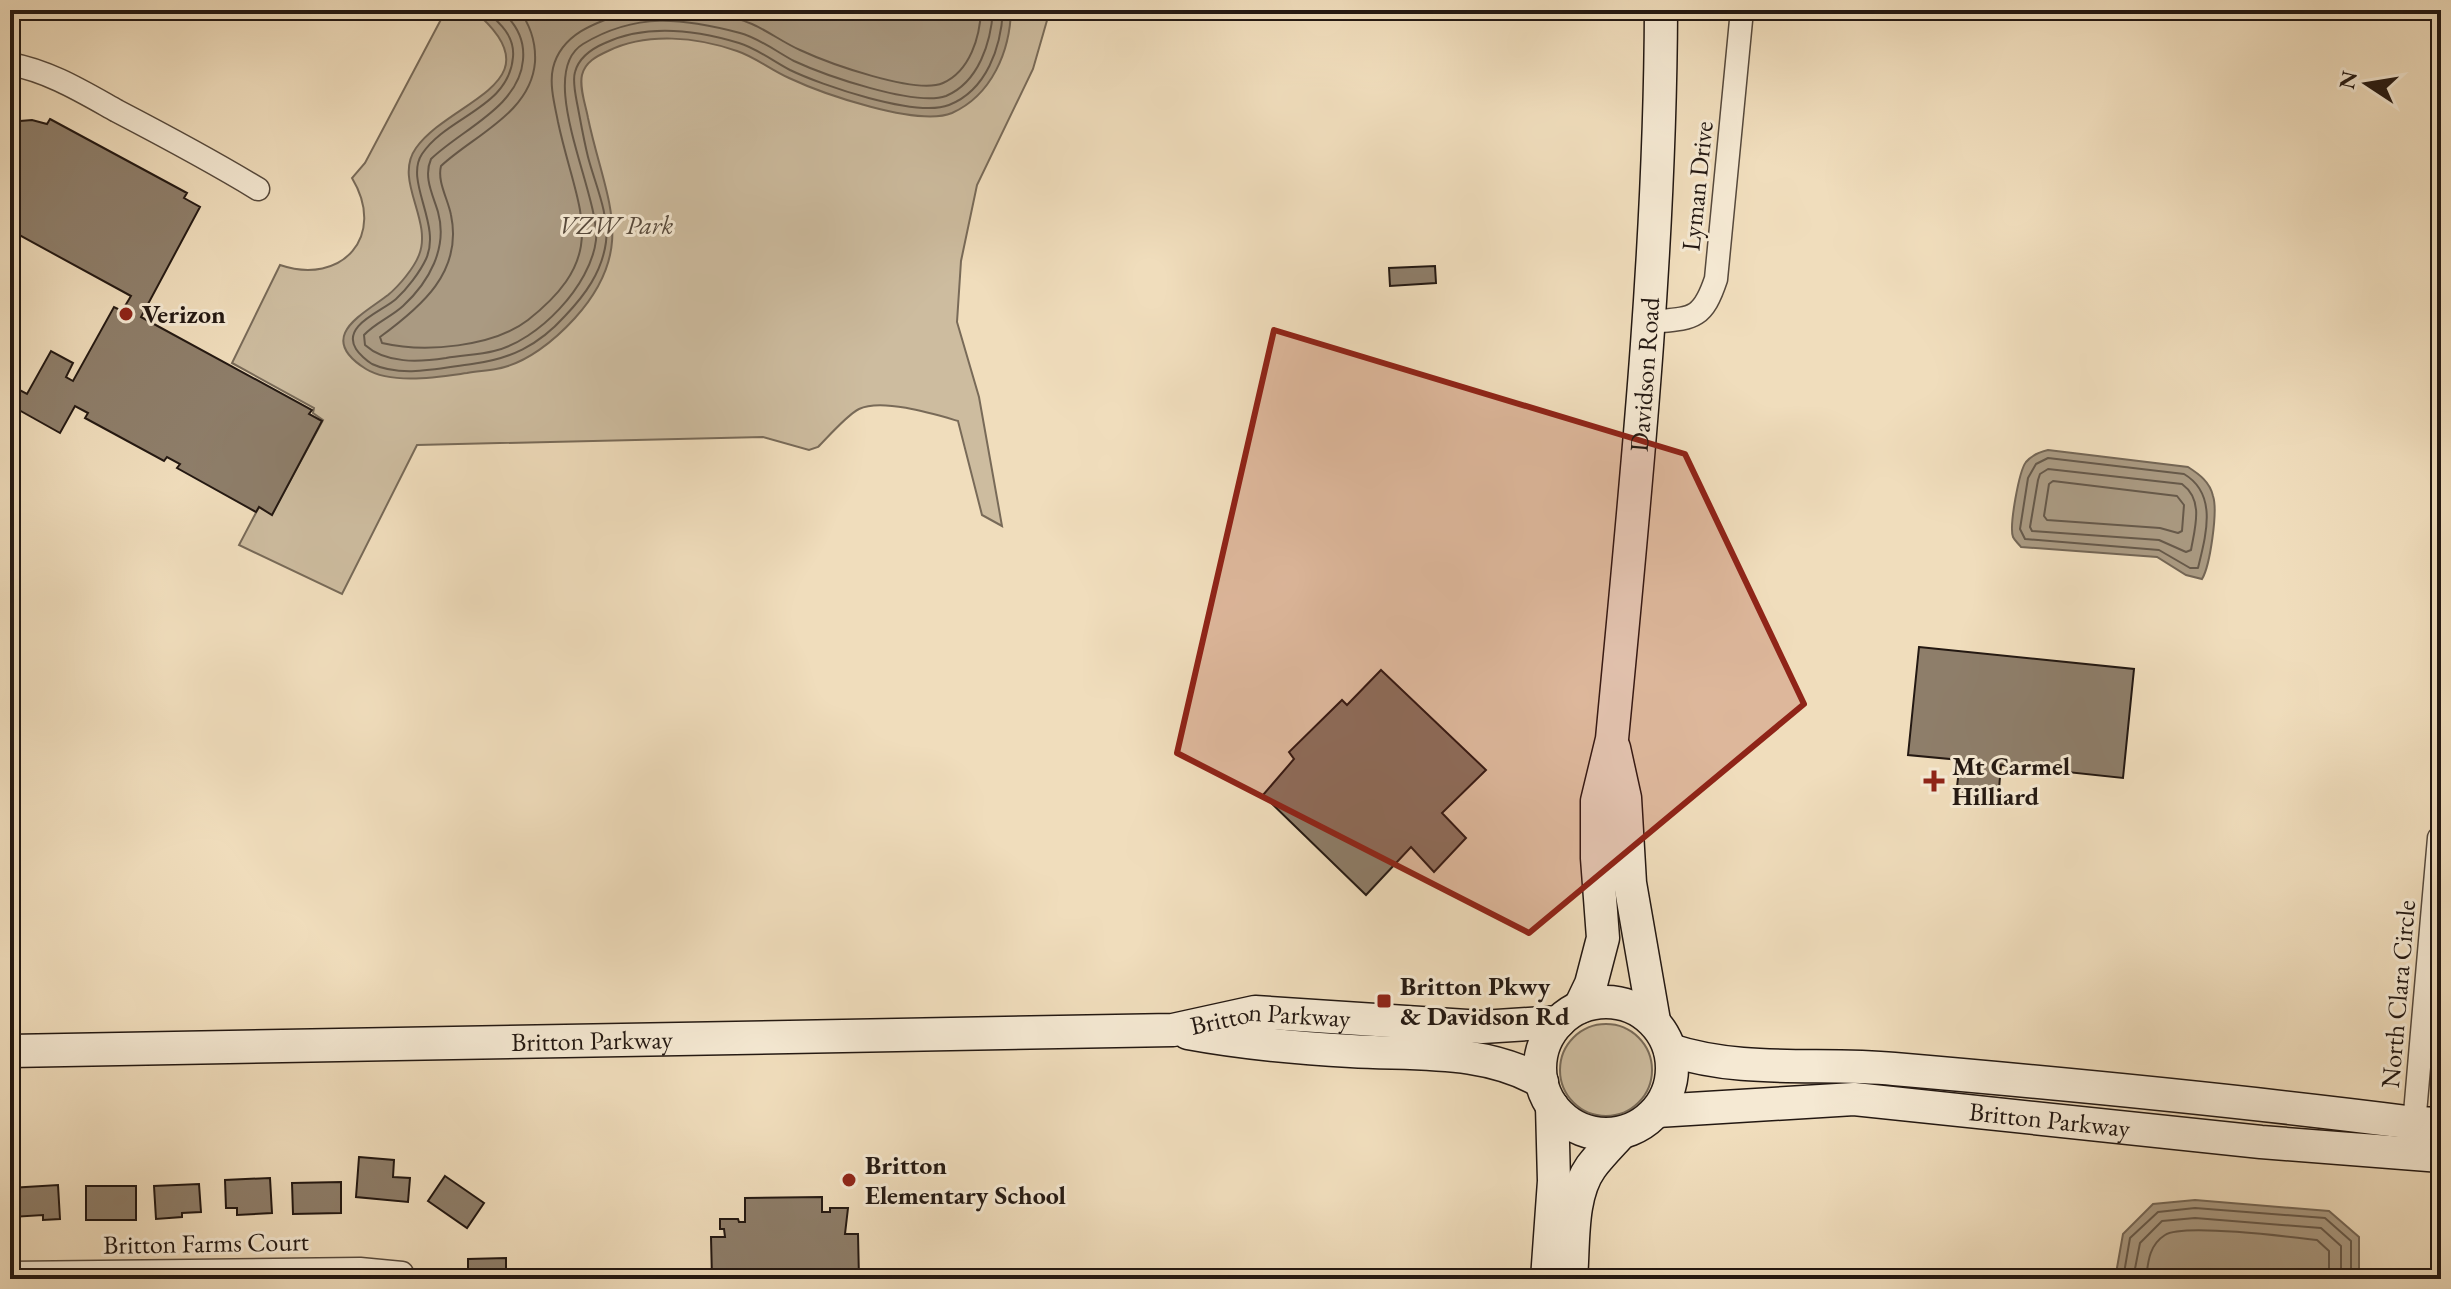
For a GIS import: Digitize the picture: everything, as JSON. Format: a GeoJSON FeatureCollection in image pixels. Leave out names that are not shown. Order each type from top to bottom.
{"type":"FeatureCollection","features":[{"type":"Feature","properties":{"kind":"main road","name":"Davidson Road"},"geometry":{"type":"LineString","coordinates":[[1569,1014],[1591,984],[1603,938],[1597,858],[1597,801],[1612,739],[1650,322],[1661,10]]}},
{"type":"Feature","properties":{"kind":"main road","name":"Davidson Road"},"geometry":{"type":"LineString","coordinates":[[1612,739],[1625,798],[1630,883],[1654,1021]]}},
{"type":"Feature","properties":{"kind":"main road"},"geometry":{"type":"LineString","coordinates":[[1547,1094],[1566,1121],[1583,1130],[1602,1134],[1621,1133],[1641,1125],[1657,1111],[1668,1093],[1673,1072],[1664,1035],[1654,1021],[1641,1011],[1611,1002],[1595,1002],[1569,1014],[1546,1040],[1541,1060],[1554,1181],[1547,1279]]}},
{"type":"Feature","properties":{"kind":"main road","name":"Britton Parkway"},"geometry":{"type":"LineString","coordinates":[[10,1051],[1173,1030],[1255,1012],[1482,1027],[1569,1014]]}},
{"type":"Feature","properties":{"kind":"main road","name":"Britton Parkway"},"geometry":{"type":"LineString","coordinates":[[1173,1030],[1252,1045],[1461,1055],[1505,1065],[1547,1094]]}},
{"type":"Feature","properties":{"kind":"main road","name":"Britton Parkway"},"geometry":{"type":"LineString","coordinates":[[1670,1050],[1694,1058],[1743,1066],[1862,1066],[2428,1123]]}},
{"type":"Feature","properties":{"kind":"main road","name":"Britton Parkway"},"geometry":{"type":"LineString","coordinates":[[1657,1111],[1854,1099],[2261,1142],[2426,1156]]}},
{"type":"Feature","properties":{"kind":"main road"},"geometry":{"type":"LineString","coordinates":[[1571,1279],[1576,1210],[1582,1187],[1589,1169],[1621,1133]]}},
{"type":"Feature","properties":{"kind":"street","name":"Lyman Drive"},"geometry":{"type":"LineString","coordinates":[[1650,322],[1683,319],[1701,311],[1709,300],[1716,279],[1742,10]]}},
{"type":"Feature","properties":{"kind":"street"},"geometry":{"type":"LineString","coordinates":[[10,64],[26,67],[77,89],[258,189]]}},
{"type":"Feature","properties":{"kind":"street","name":"North Clara Circle"},"geometry":{"type":"LineString","coordinates":[[2426,1156],[2439,838]]}},
{"type":"Feature","properties":{"kind":"street","name":"Britton Farms Court"},"geometry":{"type":"LineString","coordinates":[[10,1273],[360,1269],[402,1273]]}},
{"type":"Feature","properties":{"kind":"highlighted area"},"geometry":{"type":"Polygon","coordinates":[[[1274,330],[1685,454],[1804,704],[1529,933],[1177,753],[1274,330]]]}},
{"type":"Feature","properties":{"kind":"green space","name":"VZW Park"},"geometry":{"type":"Polygon","coordinates":[[[446,10],[1050,10],[1033,69],[977,185],[961,261],[957,322],[979,397],[1002,526],[982,515],[958,421],[908,408],[881,405],[854,412],[818,447],[809,450],[763,437],[417,445],[342,594],[239,545],[259,507],[272,514],[323,420],[313,413],[314,408],[232,363],[280,265],[302,270],[322,268],[339,262],[352,251],[361,237],[364,219],[361,199],[352,178],[365,163],[446,10]]]}},
{"type":"Feature","properties":{"kind":"green space"},"geometry":{"type":"Polygon","coordinates":[[[1606,1024],[1632,1032],[1644,1044],[1652,1070],[1644,1096],[1632,1108],[1606,1116],[1580,1108],[1568,1096],[1560,1070],[1568,1044],[1580,1032],[1606,1024]]]}},
{"type":"Feature","properties":{"kind":"water"},"geometry":{"type":"Polygon","coordinates":[[[473,10],[1011,10],[1007,41],[988,83],[966,105],[952,113],[937,116],[894,112],[847,100],[789,78],[744,54],[705,42],[672,39],[639,41],[596,57],[584,70],[581,86],[608,198],[612,245],[595,292],[558,335],[518,362],[496,369],[443,376],[389,377],[366,369],[351,357],[344,347],[344,337],[356,319],[397,287],[419,255],[421,228],[409,173],[410,160],[416,148],[432,131],[491,88],[503,73],[506,55],[497,35],[473,10]]]}},
{"type":"Feature","properties":{"kind":"water"},"geometry":{"type":"Polygon","coordinates":[[[2048,450],[2188,467],[2200,476],[2212,491],[2215,513],[2210,551],[2202,579],[2186,575],[2157,557],[2021,547],[2012,531],[2020,476],[2028,460],[2048,450]]]}},
{"type":"Feature","properties":{"kind":"water"},"geometry":{"type":"Polygon","coordinates":[[[2195,1200],[2329,1211],[2359,1237],[2359,1277],[2115,1279],[2123,1234],[2153,1204],[2195,1200]]]}},
{"type":"Feature","properties":{"kind":"building","name":"Verizon"},"geometry":{"type":"Polygon","coordinates":[[[50,119],[187,193],[184,198],[200,207],[141,317],[312,410],[309,414],[322,421],[272,515],[259,507],[256,512],[177,468],[180,464],[167,457],[164,461],[85,418],[88,413],[75,406],[60,433],[10,405],[10,385],[27,394],[51,351],[73,363],[66,377],[73,381],[114,307],[122,311],[131,296],[10,230],[10,126],[32,120],[47,124],[50,119]]]}},
{"type":"Feature","properties":{"kind":"building"},"geometry":{"type":"Polygon","coordinates":[[[1435,266],[1436,283],[1390,286],[1389,268],[1435,266]]]}},
{"type":"Feature","properties":{"kind":"building"},"geometry":{"type":"Polygon","coordinates":[[[1919,647],[2134,669],[2123,778],[2001,765],[1998,801],[1956,796],[1960,760],[1908,755],[1919,647]]]}},
{"type":"Feature","properties":{"kind":"building"},"geometry":{"type":"Polygon","coordinates":[[[1381,670],[1486,770],[1442,813],[1466,838],[1434,872],[1411,847],[1366,895],[1263,795],[1294,759],[1289,752],[1342,700],[1347,705],[1381,670]]]}},
{"type":"Feature","properties":{"kind":"building"},"geometry":{"type":"Polygon","coordinates":[[[359,1157],[394,1160],[393,1177],[410,1178],[408,1202],[356,1197],[359,1157]]]}},
{"type":"Feature","properties":{"kind":"building"},"geometry":{"type":"Polygon","coordinates":[[[445,1176],[484,1203],[467,1228],[428,1201],[445,1176]]]}},
{"type":"Feature","properties":{"kind":"building"},"geometry":{"type":"Polygon","coordinates":[[[270,1178],[272,1213],[237,1215],[237,1208],[226,1208],[225,1180],[270,1178]]]}},
{"type":"Feature","properties":{"kind":"building"},"geometry":{"type":"Polygon","coordinates":[[[341,1182],[341,1213],[293,1214],[292,1183],[341,1182]]]}},
{"type":"Feature","properties":{"kind":"building"},"geometry":{"type":"Polygon","coordinates":[[[199,1184],[201,1212],[156,1219],[154,1186],[199,1184]]]}},
{"type":"Feature","properties":{"kind":"building"},"geometry":{"type":"Polygon","coordinates":[[[58,1185],[60,1219],[43,1220],[43,1215],[12,1217],[10,1188],[58,1185]]]}},
{"type":"Feature","properties":{"kind":"building"},"geometry":{"type":"Polygon","coordinates":[[[86,1186],[136,1186],[136,1220],[86,1220],[86,1186]]]}},
{"type":"Feature","properties":{"kind":"building","name":"Britton Elementary School"},"geometry":{"type":"Polygon","coordinates":[[[822,1197],[822,1212],[830,1212],[830,1208],[848,1208],[845,1234],[858,1234],[859,1279],[712,1279],[711,1237],[725,1237],[724,1229],[720,1229],[720,1219],[745,1222],[745,1198],[822,1197]]]}},
{"type":"Feature","properties":{"kind":"building"},"geometry":{"type":"Polygon","coordinates":[[[506,1258],[506,1279],[468,1279],[468,1259],[506,1258]]]}},
{"type":"Feature","properties":{"kind":"place","name":"Verizon"},"geometry":{"type":"Point","coordinates":[126,314]}},
{"type":"Feature","properties":{"kind":"place","name":"Mt Carmel Hilliard"},"geometry":{"type":"Point","coordinates":[1934,781]}},
{"type":"Feature","properties":{"kind":"place","name":"Britton Pkwy & Davidson Rd"},"geometry":{"type":"Point","coordinates":[1384,1001]}},
{"type":"Feature","properties":{"kind":"place","name":"Britton Elementary School"},"geometry":{"type":"Point","coordinates":[849,1180]}}]}
